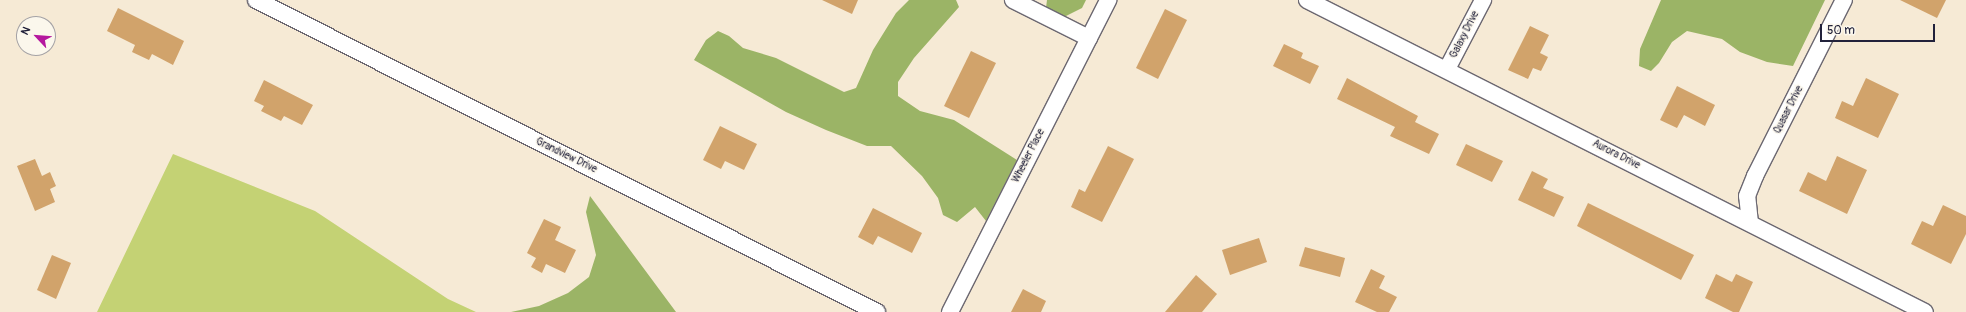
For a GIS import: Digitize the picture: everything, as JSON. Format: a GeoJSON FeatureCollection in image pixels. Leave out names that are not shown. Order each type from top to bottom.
{"type":"FeatureCollection","features":[{"type":"Feature","properties":{"kind":"street","name":"Grandview Drive"},"geometry":{"type":"LineString","coordinates":[[256,0],[877,312]]}},
{"type":"Feature","properties":{"kind":"street"},"geometry":{"type":"LineString","coordinates":[[1013,0],[1089,38]]}},
{"type":"Feature","properties":{"kind":"street","name":"Wheeler Place"},"geometry":{"type":"LineString","coordinates":[[950,312],[1108,0]]}},
{"type":"Feature","properties":{"kind":"street","name":"Aurora Drive"},"geometry":{"type":"LineString","coordinates":[[1307,0],[1925,312]]}},
{"type":"Feature","properties":{"kind":"street","name":"Galaxy Drive"},"geometry":{"type":"LineString","coordinates":[[1447,70],[1483,0]]}},
{"type":"Feature","properties":{"kind":"street","name":"Quasar Drive"},"geometry":{"type":"LineString","coordinates":[[1750,223],[1747,196],[1844,0]]}},
{"type":"Feature","properties":{"kind":"green space"},"geometry":{"type":"Polygon","coordinates":[[[909,0],[956,0],[959,7],[914,58],[898,82],[898,96],[920,111],[954,120],[1017,160],[986,221],[975,207],[957,222],[943,215],[938,198],[922,176],[891,146],[867,146],[826,130],[786,112],[694,60],[706,40],[718,31],[729,36],[743,48],[776,58],[844,92],[856,88],[873,50],[896,13],[909,0]]]}},
{"type":"Feature","properties":{"kind":"green space"},"geometry":{"type":"Polygon","coordinates":[[[1047,0],[1086,0],[1082,8],[1064,17],[1046,8],[1047,0]]]}},
{"type":"Feature","properties":{"kind":"green space"},"geometry":{"type":"Polygon","coordinates":[[[1661,0],[1825,0],[1793,66],[1767,62],[1740,52],[1722,39],[1687,31],[1672,42],[1659,63],[1651,71],[1639,66],[1640,49],[1661,0]]]}},
{"type":"Feature","properties":{"kind":"green space"},"geometry":{"type":"Polygon","coordinates":[[[173,154],[315,211],[448,299],[476,312],[97,312],[173,154]]]}},
{"type":"Feature","properties":{"kind":"green space"},"geometry":{"type":"Polygon","coordinates":[[[590,196],[676,312],[511,312],[539,306],[568,293],[589,277],[596,255],[586,212],[590,196]]]}},
{"type":"Feature","properties":{"kind":"building"},"geometry":{"type":"Polygon","coordinates":[[[822,0],[858,0],[852,14],[822,0]]]}},
{"type":"Feature","properties":{"kind":"building"},"geometry":{"type":"Polygon","coordinates":[[[1900,0],[1946,0],[1937,18],[1900,0]]]}},
{"type":"Feature","properties":{"kind":"building"},"geometry":{"type":"Polygon","coordinates":[[[118,8],[184,41],[173,65],[152,54],[149,60],[132,52],[135,45],[107,31],[118,8]]]}},
{"type":"Feature","properties":{"kind":"building"},"geometry":{"type":"Polygon","coordinates":[[[1165,9],[1187,20],[1158,79],[1136,68],[1165,9]]]}},
{"type":"Feature","properties":{"kind":"building"},"geometry":{"type":"Polygon","coordinates":[[[1530,26],[1549,35],[1540,53],[1548,57],[1541,71],[1533,68],[1528,79],[1508,70],[1530,26]]]}},
{"type":"Feature","properties":{"kind":"building"},"geometry":{"type":"Polygon","coordinates":[[[1284,44],[1303,53],[1301,58],[1319,66],[1310,84],[1273,66],[1284,44]]]}},
{"type":"Feature","properties":{"kind":"building"},"geometry":{"type":"Polygon","coordinates":[[[971,51],[996,63],[969,118],[944,106],[971,51]]]}},
{"type":"Feature","properties":{"kind":"building"},"geometry":{"type":"Polygon","coordinates":[[[1347,78],[1418,116],[1415,122],[1439,134],[1429,154],[1390,136],[1395,127],[1337,99],[1347,78]]]}},
{"type":"Feature","properties":{"kind":"building"},"geometry":{"type":"Polygon","coordinates":[[[1866,78],[1899,94],[1878,138],[1835,118],[1842,101],[1853,106],[1866,78]]]}},
{"type":"Feature","properties":{"kind":"building"},"geometry":{"type":"Polygon","coordinates":[[[264,80],[313,105],[302,125],[284,116],[281,121],[261,111],[264,106],[254,101],[264,80]]]}},
{"type":"Feature","properties":{"kind":"building"},"geometry":{"type":"Polygon","coordinates":[[[1677,86],[1715,105],[1705,126],[1684,115],[1677,128],[1660,120],[1677,86]]]}},
{"type":"Feature","properties":{"kind":"building"},"geometry":{"type":"Polygon","coordinates":[[[720,126],[757,144],[744,170],[725,161],[721,169],[703,160],[720,126]]]}},
{"type":"Feature","properties":{"kind":"building"},"geometry":{"type":"Polygon","coordinates":[[[1466,144],[1503,161],[1492,182],[1456,165],[1466,144]]]}},
{"type":"Feature","properties":{"kind":"building"},"geometry":{"type":"Polygon","coordinates":[[[1108,146],[1134,159],[1102,222],[1071,207],[1079,189],[1085,192],[1108,146]]]}},
{"type":"Feature","properties":{"kind":"building"},"geometry":{"type":"Polygon","coordinates":[[[1837,156],[1867,170],[1847,214],[1799,191],[1808,172],[1826,181],[1837,156]]]}},
{"type":"Feature","properties":{"kind":"building"},"geometry":{"type":"Polygon","coordinates":[[[35,159],[42,176],[50,172],[56,186],[50,189],[55,202],[35,211],[17,166],[35,159]]]}},
{"type":"Feature","properties":{"kind":"building"},"geometry":{"type":"Polygon","coordinates":[[[1532,171],[1548,179],[1543,188],[1564,197],[1554,217],[1518,200],[1532,171]]]}},
{"type":"Feature","properties":{"kind":"building"},"geometry":{"type":"Polygon","coordinates":[[[1588,203],[1694,255],[1681,280],[1577,226],[1588,203]]]}},
{"type":"Feature","properties":{"kind":"building"},"geometry":{"type":"Polygon","coordinates":[[[1943,205],[1966,216],[1966,234],[1951,264],[1911,244],[1922,221],[1933,226],[1943,205]]]}},
{"type":"Feature","properties":{"kind":"building"},"geometry":{"type":"Polygon","coordinates":[[[873,208],[922,233],[912,253],[878,236],[873,245],[858,237],[873,208]]]}},
{"type":"Feature","properties":{"kind":"building"},"geometry":{"type":"Polygon","coordinates":[[[544,219],[561,227],[555,240],[576,250],[565,273],[546,264],[542,273],[531,267],[536,258],[527,253],[544,219]]]}},
{"type":"Feature","properties":{"kind":"building"},"geometry":{"type":"Polygon","coordinates":[[[1259,238],[1267,262],[1230,275],[1222,250],[1259,238]]]}},
{"type":"Feature","properties":{"kind":"building"},"geometry":{"type":"Polygon","coordinates":[[[1305,247],[1345,258],[1340,277],[1299,266],[1305,247]]]}},
{"type":"Feature","properties":{"kind":"building"},"geometry":{"type":"Polygon","coordinates":[[[52,255],[71,263],[56,299],[37,290],[52,255]]]}},
{"type":"Feature","properties":{"kind":"building"},"geometry":{"type":"Polygon","coordinates":[[[1371,269],[1385,276],[1379,288],[1397,297],[1389,312],[1377,312],[1355,302],[1371,269]]]}},
{"type":"Feature","properties":{"kind":"building"},"geometry":{"type":"Polygon","coordinates":[[[1716,274],[1732,282],[1736,274],[1753,282],[1739,312],[1733,312],[1705,298],[1716,274]]]}},
{"type":"Feature","properties":{"kind":"building"},"geometry":{"type":"Polygon","coordinates":[[[1196,275],[1217,294],[1202,312],[1165,312],[1196,275]]]}},
{"type":"Feature","properties":{"kind":"building"},"geometry":{"type":"Polygon","coordinates":[[[1023,289],[1046,301],[1041,312],[1011,312],[1023,289]]]}}]}
